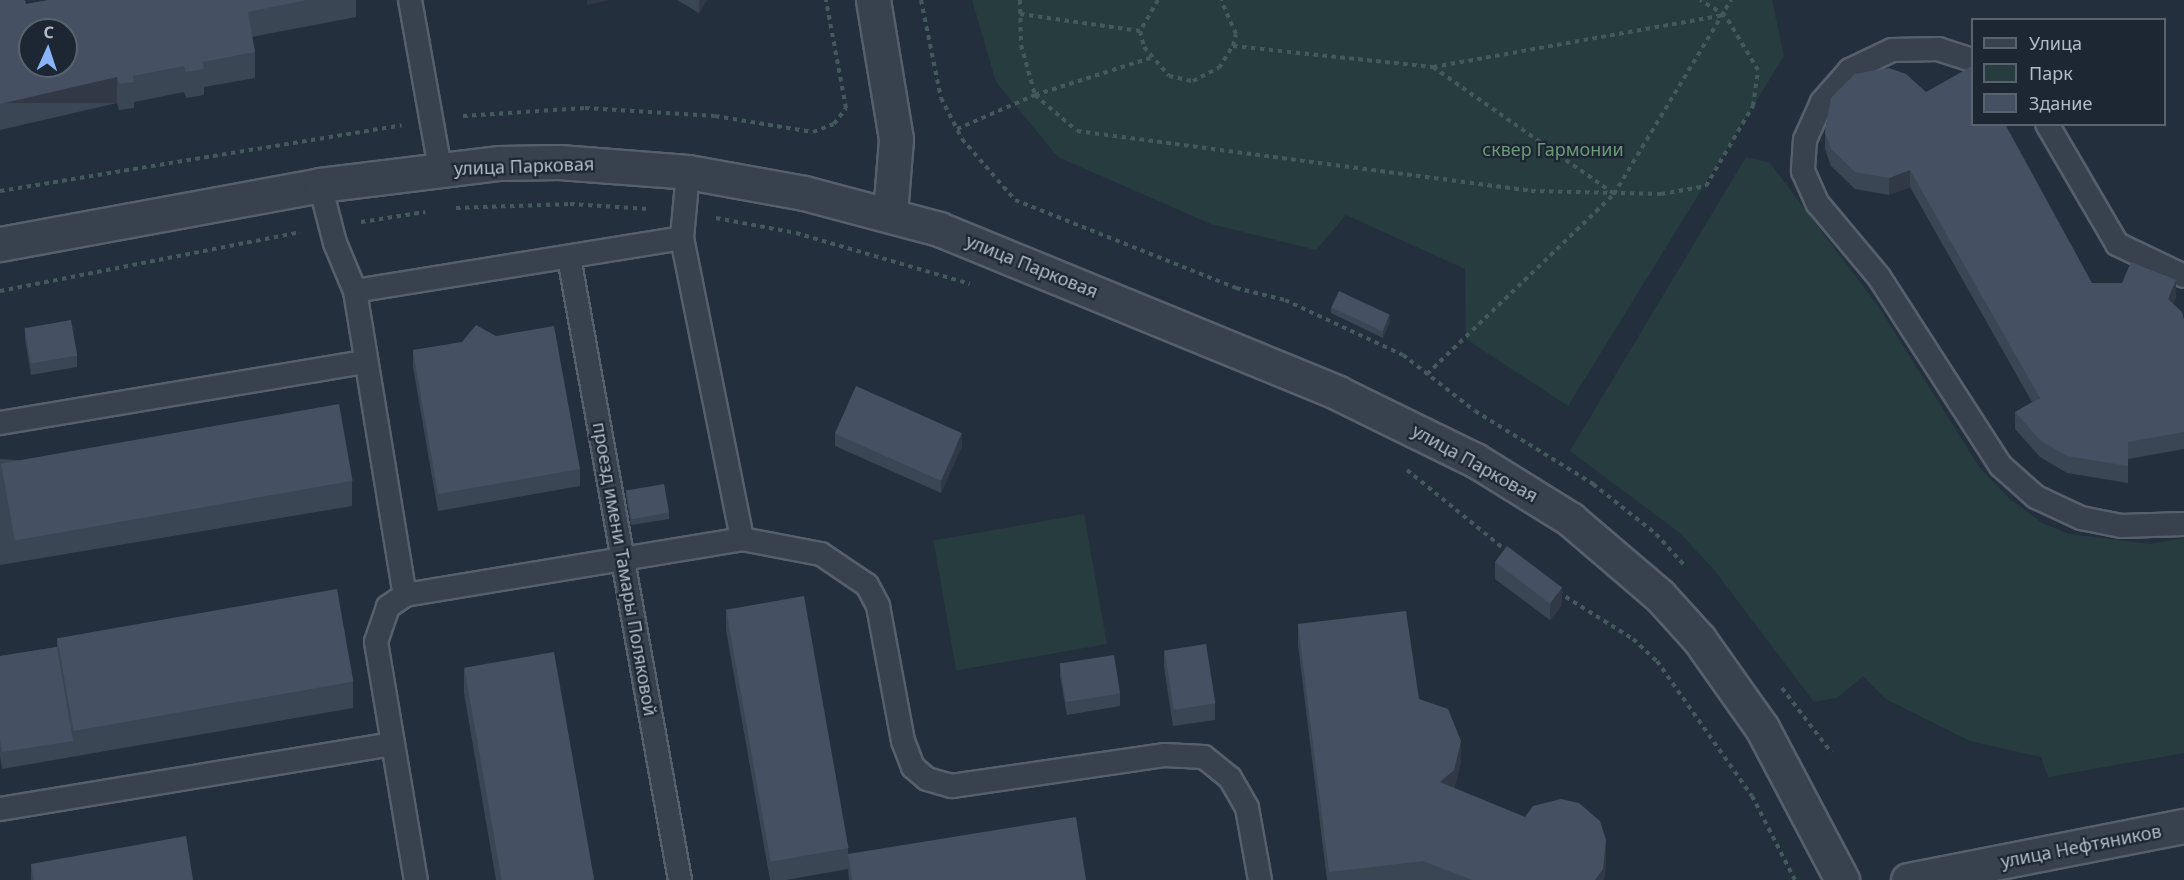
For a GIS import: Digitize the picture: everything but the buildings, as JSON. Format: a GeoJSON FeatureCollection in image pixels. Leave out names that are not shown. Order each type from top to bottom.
{"type":"FeatureCollection","features":[{"type":"Feature","properties":{"kind":"street"},"geometry":{"type":"LineString","coordinates":[[873,0],[896,139],[890,213]]}},
{"type":"Feature","properties":{"kind":"street","name":"улица Парковая"},"geometry":{"type":"LineString","coordinates":[[0,244],[320,185],[440,169],[559,162],[688,172],[890,213],[991,248],[1338,393],[1475,460],[1570,519],[1660,596],[1705,648],[1762,728],[1842,880]]}},
{"type":"Feature","properties":{"kind":"street","name":"улица Нефтяников"},"geometry":{"type":"LineString","coordinates":[[1908,880],[2184,826]]}},
{"type":"Feature","properties":{"kind":"lane"},"geometry":{"type":"LineString","coordinates":[[410,0],[440,169]]}},
{"type":"Feature","properties":{"kind":"lane"},"geometry":{"type":"LineString","coordinates":[[1971,60],[1939,49],[1892,50],[1850,70],[1822,102],[1805,140],[1803,171],[1818,204],[1879,277],[2001,466],[2036,497],[2081,518],[2121,526],[2184,524]]}},
{"type":"Feature","properties":{"kind":"lane"},"geometry":{"type":"LineString","coordinates":[[2047,126],[2117,244],[2184,276]]}},
{"type":"Feature","properties":{"kind":"lane"},"geometry":{"type":"LineString","coordinates":[[688,172],[682,238],[742,538]]}},
{"type":"Feature","properties":{"kind":"lane"},"geometry":{"type":"LineString","coordinates":[[320,185],[331,227],[355,291],[405,595]]}},
{"type":"Feature","properties":{"kind":"lane"},"geometry":{"type":"LineString","coordinates":[[355,291],[682,238]]}},
{"type":"Feature","properties":{"kind":"lane","name":"проезд имени Тамары Поляковой"},"geometry":{"type":"LineString","coordinates":[[569,257],[680,880]]}},
{"type":"Feature","properties":{"kind":"lane"},"geometry":{"type":"LineString","coordinates":[[0,423],[366,362]]}},
{"type":"Feature","properties":{"kind":"lane"},"geometry":{"type":"LineString","coordinates":[[416,880],[376,642],[388,607],[405,595],[742,538],[821,554],[867,585],[878,606],[903,741],[913,767],[927,779],[952,786],[1164,755],[1204,757],[1230,778],[1247,808],[1260,880]]}},
{"type":"Feature","properties":{"kind":"lane"},"geometry":{"type":"LineString","coordinates":[[0,809],[393,744]]}},
{"type":"Feature","properties":{"kind":"path"},"geometry":{"type":"LineString","coordinates":[[826,0],[846,108]]}},
{"type":"Feature","properties":{"kind":"path"},"geometry":{"type":"LineString","coordinates":[[921,0],[941,98],[957,129],[996,184],[1015,200]]}},
{"type":"Feature","properties":{"kind":"path"},"geometry":{"type":"LineString","coordinates":[[1020,0],[1021,45],[1035,95],[1077,131],[1531,191],[1614,194],[1661,194],[1706,186],[1753,106],[1758,70],[1725,15],[1700,0]]}},
{"type":"Feature","properties":{"kind":"path"},"geometry":{"type":"LineString","coordinates":[[1140,31],[1158,0]]}},
{"type":"Feature","properties":{"kind":"path"},"geometry":{"type":"LineString","coordinates":[[1140,31],[1150,58],[1168,76],[1193,81],[1219,68],[1233,46],[1236,34],[1221,0]]}},
{"type":"Feature","properties":{"kind":"path"},"geometry":{"type":"LineString","coordinates":[[1427,374],[1614,194],[1725,15],[1731,0]]}},
{"type":"Feature","properties":{"kind":"path"},"geometry":{"type":"LineString","coordinates":[[1020,14],[1140,31]]}},
{"type":"Feature","properties":{"kind":"path"},"geometry":{"type":"LineString","coordinates":[[1233,46],[1433,66],[1725,15]]}},
{"type":"Feature","properties":{"kind":"path"},"geometry":{"type":"LineString","coordinates":[[957,129],[1035,95],[1150,58]]}},
{"type":"Feature","properties":{"kind":"path"},"geometry":{"type":"LineString","coordinates":[[1433,66],[1614,194]]}},
{"type":"Feature","properties":{"kind":"path"},"geometry":{"type":"LineString","coordinates":[[449,208],[570,204],[685,212],[796,233],[976,286]]}},
{"type":"Feature","properties":{"kind":"path"},"geometry":{"type":"LineString","coordinates":[[0,291],[199,248],[437,210]]}},
{"type":"Feature","properties":{"kind":"path"},"geometry":{"type":"LineString","coordinates":[[1400,464],[1512,555]]}},
{"type":"Feature","properties":{"kind":"path"},"geometry":{"type":"LineString","coordinates":[[1548,584],[1657,661],[1752,796],[1795,880]]}},
{"type":"Feature","properties":{"kind":"green space","name":"сквер Гармонии"},"geometry":{"type":"Polygon","coordinates":[[[972,0],[1772,0],[1784,56],[1568,406],[1466,339],[1465,269],[1346,215],[1316,250],[1211,224],[1058,157],[996,82],[972,0]]]}},
{"type":"Feature","properties":{"kind":"green space"},"geometry":{"type":"Polygon","coordinates":[[[1746,157],[1770,163],[1878,306],[1980,468],[2010,499],[2042,523],[2069,534],[2151,544],[2184,538],[2184,753],[2048,777],[2041,757],[1970,741],[1886,699],[1863,676],[1837,698],[1814,702],[1715,571],[1680,533],[1570,451],[1746,157]]]}},
{"type":"Feature","properties":{"kind":"green space"},"geometry":{"type":"Polygon","coordinates":[[[1084,514],[1107,644],[956,671],[933,541],[1084,514]]]}}]}
